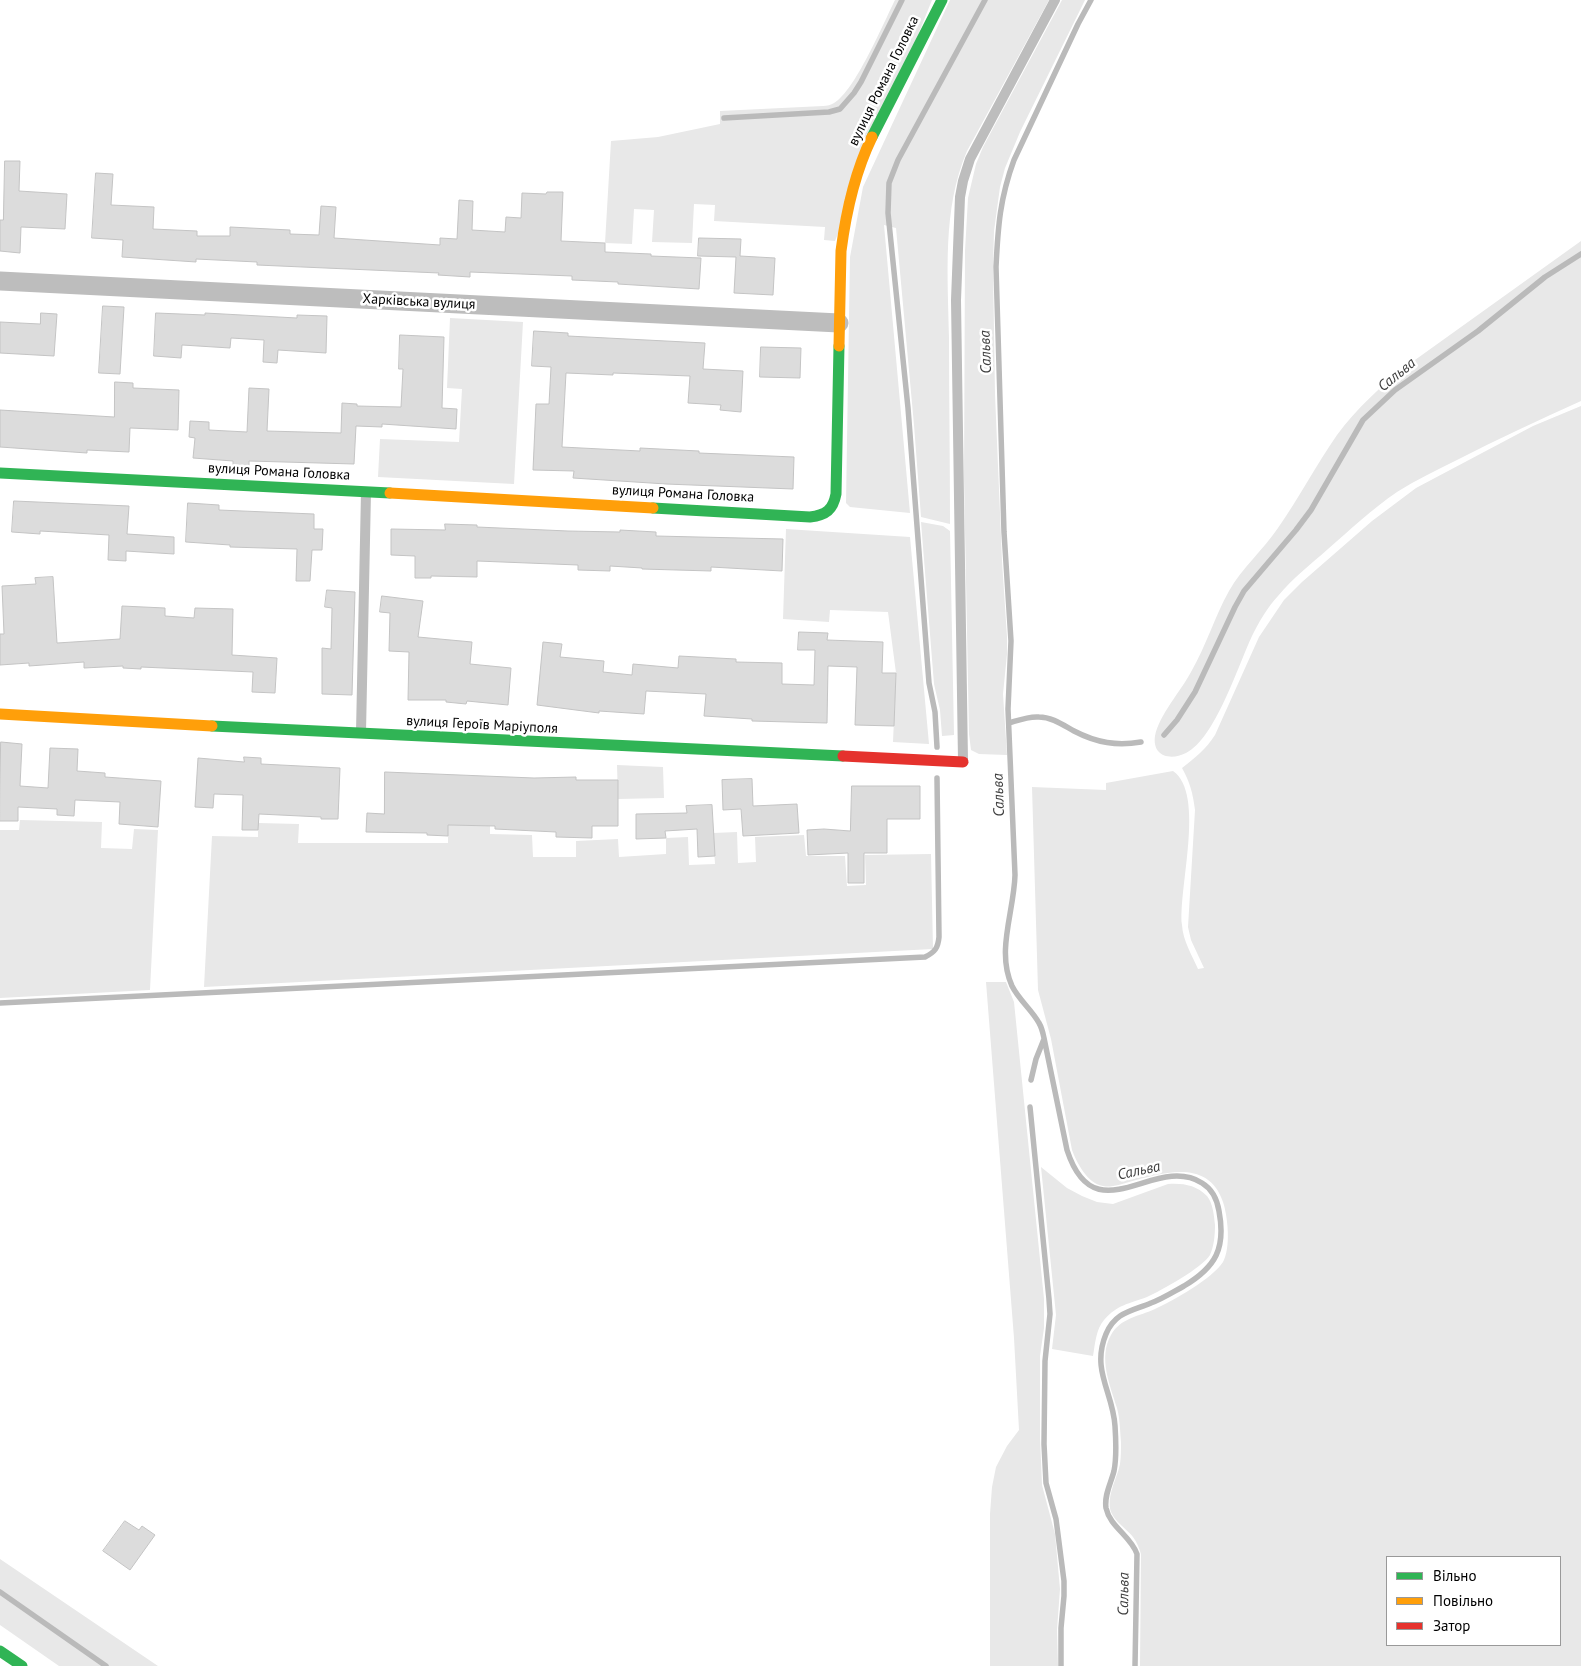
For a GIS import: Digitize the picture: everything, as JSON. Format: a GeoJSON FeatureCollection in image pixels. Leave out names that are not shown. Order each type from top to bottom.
{"type":"FeatureCollection","features":[{"type":"Feature","properties":{"kind":"main road","name":"вулиця Романа Головка"},"geometry":{"type":"LineString","coordinates":[[0,473],[366,491],[800,516],[820,516],[830,512],[834,505],[836,494],[841,251],[850,200],[865,153],[879,121],[942,0]]}},
{"type":"Feature","properties":{"kind":"main road","name":"вулиця Героїв Маріуполя"},"geometry":{"type":"LineString","coordinates":[[0,714],[361,734],[963,762]]}},
{"type":"Feature","properties":{"kind":"main road"},"geometry":{"type":"LineString","coordinates":[[0,1651],[22,1666]]}},
{"type":"Feature","properties":{"kind":"street","name":"Харківська вулиця"},"geometry":{"type":"LineString","coordinates":[[0,281],[839,324]]}},
{"type":"Feature","properties":{"kind":"lane"},"geometry":{"type":"LineString","coordinates":[[963,762],[956,300],[960,198],[970,159],[1056,0]]}},
{"type":"Feature","properties":{"kind":"lane"},"geometry":{"type":"LineString","coordinates":[[361,734],[366,491]]}},
{"type":"Feature","properties":{"kind":"shaded area"},"geometry":{"type":"Polygon","coordinates":[[[895,0],[932,0],[835,241],[824,240],[825,227],[714,221],[715,205],[694,204],[692,243],[652,242],[654,210],[634,209],[632,244],[605,243],[611,141],[658,137],[720,124],[720,111],[833,104],[851,85],[876,40],[895,0]]]}},
{"type":"Feature","properties":{"kind":"shaded area"},"geometry":{"type":"Polygon","coordinates":[[[950,0],[1049,0],[967,151],[959,173],[954,196],[948,243],[950,524],[921,517],[896,228],[884,225],[910,513],[850,507],[846,503],[850,257],[863,187],[950,0]]]}},
{"type":"Feature","properties":{"kind":"shaded area"},"geometry":{"type":"Polygon","coordinates":[[[1062,0],[1085,0],[1020,132],[1005,168],[1000,187],[994,231],[995,394],[1007,637],[1003,694],[1007,755],[979,754],[971,750],[969,734],[964,478],[965,251],[968,198],[976,164],[983,147],[1062,0]]]}},
{"type":"Feature","properties":{"kind":"shaded area"},"geometry":{"type":"Polygon","coordinates":[[[1581,241],[1581,401],[1419,479],[1397,492],[1370,512],[1295,578],[1270,605],[1252,636],[1216,718],[1197,745],[1186,753],[1174,757],[1163,755],[1159,752],[1155,743],[1157,728],[1196,662],[1229,591],[1278,528],[1329,446],[1353,415],[1370,397],[1408,365],[1581,241]]]}},
{"type":"Feature","properties":{"kind":"shaded area"},"geometry":{"type":"Polygon","coordinates":[[[450,318],[523,322],[514,484],[378,477],[380,439],[459,442],[462,389],[447,388],[450,318]]]}},
{"type":"Feature","properties":{"kind":"shaded area"},"geometry":{"type":"Polygon","coordinates":[[[1581,406],[1581,1666],[1140,1666],[1141,1554],[1134,1539],[1111,1512],[1110,1500],[1120,1464],[1121,1442],[1118,1412],[1106,1372],[1105,1353],[1111,1335],[1125,1321],[1182,1295],[1202,1282],[1218,1268],[1226,1256],[1228,1241],[1227,1224],[1223,1202],[1216,1188],[1207,1179],[1196,1174],[1170,1173],[1116,1186],[1106,1186],[1097,1184],[1087,1177],[1074,1155],[1051,1039],[1038,990],[1032,787],[1106,790],[1106,783],[1173,771],[1183,783],[1188,800],[1188,843],[1182,925],[1186,942],[1198,969],[1204,968],[1191,940],[1188,927],[1195,810],[1191,788],[1182,768],[1208,745],[1215,735],[1259,637],[1284,600],[1372,521],[1416,488],[1533,426],[1581,406]]]}},
{"type":"Feature","properties":{"kind":"shaded area"},"geometry":{"type":"Polygon","coordinates":[[[921,522],[943,526],[950,531],[954,735],[942,736],[940,710],[934,684],[921,522]]]}},
{"type":"Feature","properties":{"kind":"shaded area"},"geometry":{"type":"Polygon","coordinates":[[[786,529],[910,537],[929,744],[893,742],[896,673],[888,612],[830,610],[829,622],[783,619],[786,529]]]}},
{"type":"Feature","properties":{"kind":"shaded area"},"geometry":{"type":"Polygon","coordinates":[[[617,765],[663,767],[664,798],[618,799],[617,765]]]}},
{"type":"Feature","properties":{"kind":"shaded area"},"geometry":{"type":"Polygon","coordinates":[[[20,820],[102,822],[101,848],[132,849],[134,829],[158,830],[150,990],[0,998],[0,830],[19,830],[20,820]]]}},
{"type":"Feature","properties":{"kind":"shaded area"},"geometry":{"type":"Polygon","coordinates":[[[258,823],[299,824],[298,843],[448,843],[448,825],[490,826],[490,834],[532,835],[533,857],[576,857],[576,841],[618,839],[619,857],[666,854],[666,838],[688,837],[689,865],[715,864],[713,833],[737,832],[738,863],[756,862],[755,837],[804,835],[806,856],[845,856],[847,886],[866,885],[865,855],[931,854],[933,949],[204,987],[212,836],[258,837],[258,823]]]}},
{"type":"Feature","properties":{"kind":"shaded area"},"geometry":{"type":"Polygon","coordinates":[[[986,982],[1006,982],[1014,1002],[1044,1299],[1044,1328],[1040,1356],[1040,1438],[1042,1485],[1055,1534],[1060,1589],[1057,1630],[1058,1666],[990,1666],[990,1514],[992,1487],[996,1467],[1007,1446],[1019,1430],[1014,1338],[986,982]]]}},
{"type":"Feature","properties":{"kind":"shaded area"},"geometry":{"type":"Polygon","coordinates":[[[1041,1167],[1067,1188],[1097,1202],[1113,1204],[1168,1184],[1179,1184],[1198,1189],[1207,1196],[1212,1206],[1215,1229],[1210,1255],[1191,1272],[1171,1284],[1147,1297],[1119,1308],[1109,1315],[1099,1328],[1093,1356],[1052,1349],[1056,1315],[1041,1167]]]}},
{"type":"Feature","properties":{"kind":"shaded area"},"geometry":{"type":"Polygon","coordinates":[[[0,1559],[158,1666],[59,1666],[0,1625],[0,1559]]]}},
{"type":"Feature","properties":{"kind":"building"},"geometry":{"type":"Polygon","coordinates":[[[5,161],[20,161],[19,191],[67,194],[65,229],[21,227],[20,253],[0,251],[0,220],[3,220],[5,161]]]}},
{"type":"Feature","properties":{"kind":"building"},"geometry":{"type":"Polygon","coordinates":[[[96,173],[113,174],[111,205],[154,207],[153,229],[197,231],[197,236],[230,236],[230,227],[290,230],[290,234],[319,235],[321,206],[336,207],[334,238],[440,245],[440,238],[457,239],[459,200],[473,201],[472,230],[505,232],[506,217],[521,218],[522,193],[546,194],[547,192],[563,192],[561,241],[605,243],[605,252],[701,258],[699,289],[572,280],[572,276],[470,272],[470,277],[438,275],[439,273],[257,265],[257,262],[196,259],[196,262],[122,257],[123,240],[92,238],[96,173]]]}},
{"type":"Feature","properties":{"kind":"building"},"geometry":{"type":"Polygon","coordinates":[[[699,238],[741,239],[740,256],[775,258],[773,295],[734,293],[736,257],[698,256],[699,238]]]}},
{"type":"Feature","properties":{"kind":"building"},"geometry":{"type":"Polygon","coordinates":[[[103,306],[124,307],[120,374],[99,373],[103,306]]]}},
{"type":"Feature","properties":{"kind":"building"},"geometry":{"type":"Polygon","coordinates":[[[41,313],[57,314],[54,356],[0,353],[0,322],[40,324],[41,313]]]}},
{"type":"Feature","properties":{"kind":"building"},"geometry":{"type":"Polygon","coordinates":[[[156,313],[205,315],[205,313],[297,318],[297,315],[327,316],[326,353],[278,350],[277,363],[263,362],[264,340],[231,338],[230,348],[182,345],[181,358],[154,356],[156,313]]]}},
{"type":"Feature","properties":{"kind":"building"},"geometry":{"type":"Polygon","coordinates":[[[534,331],[568,333],[568,336],[705,343],[703,369],[743,371],[741,412],[720,410],[721,405],[688,403],[690,376],[566,373],[562,447],[640,451],[640,448],[699,451],[699,453],[794,457],[793,489],[573,478],[574,471],[533,470],[536,404],[549,404],[551,367],[532,366],[534,331]]]}},
{"type":"Feature","properties":{"kind":"building"},"geometry":{"type":"Polygon","coordinates":[[[400,335],[444,337],[442,408],[457,409],[456,429],[382,424],[382,427],[356,426],[354,464],[249,461],[249,467],[233,466],[233,461],[193,458],[195,438],[189,437],[190,421],[209,422],[209,430],[247,432],[249,388],[269,389],[267,431],[341,433],[342,403],[357,404],[357,406],[401,407],[403,369],[399,369],[400,335]]]}},
{"type":"Feature","properties":{"kind":"building"},"geometry":{"type":"Polygon","coordinates":[[[761,347],[801,348],[800,378],[760,377],[761,347]]]}},
{"type":"Feature","properties":{"kind":"building"},"geometry":{"type":"Polygon","coordinates":[[[115,382],[133,383],[133,388],[179,390],[178,430],[130,428],[129,452],[87,450],[87,453],[0,447],[0,410],[114,417],[115,382]]]}},
{"type":"Feature","properties":{"kind":"building"},"geometry":{"type":"Polygon","coordinates":[[[14,501],[129,506],[127,534],[174,537],[174,554],[126,551],[126,561],[108,560],[109,535],[40,531],[40,534],[12,532],[14,501]]]}},
{"type":"Feature","properties":{"kind":"building"},"geometry":{"type":"Polygon","coordinates":[[[188,503],[219,505],[219,510],[314,514],[314,529],[323,529],[322,550],[312,550],[310,581],[296,581],[297,549],[230,547],[230,545],[186,542],[188,503]]]}},
{"type":"Feature","properties":{"kind":"building"},"geometry":{"type":"Polygon","coordinates":[[[445,524],[568,531],[620,532],[620,530],[656,532],[656,536],[783,539],[782,571],[711,567],[711,571],[642,569],[610,566],[610,571],[578,570],[578,565],[477,561],[477,577],[431,576],[431,578],[415,578],[415,556],[391,555],[391,529],[445,530],[445,524]]]}},
{"type":"Feature","properties":{"kind":"building"},"geometry":{"type":"Polygon","coordinates":[[[53,577],[57,643],[120,639],[122,606],[165,608],[165,616],[194,618],[195,608],[233,609],[232,655],[277,658],[275,693],[252,692],[253,672],[141,667],[141,669],[123,668],[123,666],[84,668],[84,662],[29,666],[29,663],[0,665],[0,634],[4,634],[2,586],[36,584],[35,578],[53,577]]]}},
{"type":"Feature","properties":{"kind":"building"},"geometry":{"type":"Polygon","coordinates":[[[327,590],[355,592],[352,695],[322,694],[322,648],[331,649],[332,608],[325,607],[327,590]]]}},
{"type":"Feature","properties":{"kind":"building"},"geometry":{"type":"Polygon","coordinates":[[[382,596],[423,601],[418,637],[472,642],[470,664],[511,668],[508,705],[467,701],[466,704],[446,702],[446,700],[408,700],[409,652],[389,651],[390,613],[380,612],[382,596]]]}},
{"type":"Feature","properties":{"kind":"building"},"geometry":{"type":"Polygon","coordinates":[[[799,632],[828,633],[827,640],[883,642],[882,673],[896,673],[894,726],[855,725],[857,667],[828,666],[827,723],[752,721],[752,719],[704,716],[706,694],[646,691],[644,714],[599,711],[599,713],[537,705],[543,642],[562,644],[560,657],[604,661],[603,672],[632,675],[633,664],[678,668],[679,656],[736,659],[736,662],[782,663],[782,684],[814,685],[815,650],[798,650],[799,632]]]}},
{"type":"Feature","properties":{"kind":"building"},"geometry":{"type":"Polygon","coordinates":[[[1,742],[22,744],[20,786],[48,788],[50,748],[78,749],[77,771],[105,773],[105,777],[161,781],[158,827],[119,824],[120,802],[75,800],[74,816],[57,815],[57,809],[18,807],[18,821],[0,821],[1,742]]]}},
{"type":"Feature","properties":{"kind":"building"},"geometry":{"type":"Polygon","coordinates":[[[244,757],[261,758],[261,764],[340,768],[338,819],[259,814],[258,830],[242,830],[243,795],[214,794],[213,808],[195,807],[198,758],[244,762],[244,757]]]}},
{"type":"Feature","properties":{"kind":"building"},"geometry":{"type":"Polygon","coordinates":[[[385,772],[534,778],[576,777],[576,780],[618,780],[618,826],[592,826],[592,838],[556,837],[556,832],[495,829],[495,826],[448,825],[448,836],[427,835],[427,833],[366,832],[367,813],[384,814],[385,772]]]}},
{"type":"Feature","properties":{"kind":"building"},"geometry":{"type":"Polygon","coordinates":[[[752,779],[753,806],[797,804],[799,833],[743,836],[741,809],[723,810],[722,780],[752,779]]]}},
{"type":"Feature","properties":{"kind":"building"},"geometry":{"type":"Polygon","coordinates":[[[852,786],[920,786],[920,819],[887,819],[887,853],[864,853],[864,883],[848,883],[848,853],[808,855],[807,830],[850,831],[852,786]]]}},
{"type":"Feature","properties":{"kind":"building"},"geometry":{"type":"Polygon","coordinates":[[[712,805],[715,856],[698,857],[697,829],[665,831],[666,838],[636,839],[636,814],[687,813],[686,806],[712,805]]]}},
{"type":"Feature","properties":{"kind":"building"},"geometry":{"type":"Polygon","coordinates":[[[125,1521],[139,1530],[142,1526],[155,1535],[130,1570],[103,1551],[125,1521]]]}},
{"type":"Feature","properties":{"kind":"waterway"},"geometry":{"type":"LineString","coordinates":[[724,118],[829,112],[840,109],[861,82],[902,0]]}},
{"type":"Feature","properties":{"kind":"waterway"},"geometry":{"type":"LineString","coordinates":[[937,747],[935,712],[929,683],[908,408],[888,213],[889,183],[898,160],[985,0]]}},
{"type":"Feature","properties":{"kind":"waterway","name":"Сальва"},"geometry":{"type":"LineString","coordinates":[[1091,0],[1014,160],[1000,212],[996,267],[1004,532],[1011,641],[1008,709],[1015,875],[1007,931],[1006,959],[1007,973],[1012,986],[1042,1029],[1067,1150],[1079,1175],[1093,1187],[1109,1190],[1165,1177],[1184,1176],[1209,1188],[1215,1198],[1219,1211],[1221,1236],[1216,1255],[1211,1264],[1195,1279],[1184,1286],[1159,1300],[1119,1317],[1114,1321],[1106,1334],[1102,1347],[1102,1370],[1111,1402],[1116,1443],[1115,1465],[1107,1494],[1106,1508],[1112,1521],[1130,1542],[1137,1554],[1135,1666]]}},
{"type":"Feature","properties":{"kind":"waterway","name":"Сальва"},"geometry":{"type":"LineString","coordinates":[[1164,735],[1177,720],[1195,692],[1244,591],[1311,510],[1363,420],[1395,390],[1478,331],[1545,277],[1581,254]]}},
{"type":"Feature","properties":{"kind":"waterway","name":"Сальва"},"geometry":{"type":"LineString","coordinates":[[1009,723],[1028,718],[1044,717],[1099,741],[1124,744],[1141,742]]}},
{"type":"Feature","properties":{"kind":"waterway"},"geometry":{"type":"LineString","coordinates":[[0,1003],[925,957],[935,949],[939,937],[937,778]]}},
{"type":"Feature","properties":{"kind":"waterway"},"geometry":{"type":"LineString","coordinates":[[1031,1080],[1036,1059],[1044,1039]]}},
{"type":"Feature","properties":{"kind":"waterway"},"geometry":{"type":"LineString","coordinates":[[1030,1107],[1050,1314],[1045,1361],[1044,1444],[1046,1483],[1056,1519],[1064,1581],[1061,1666]]}},
{"type":"Feature","properties":{"kind":"waterway"},"geometry":{"type":"LineString","coordinates":[[0,1592],[106,1666]]}},
{"type":"Feature","properties":{"kind":"traffic: fast"},"geometry":{"type":"LineString","coordinates":[[872,137],[942,0]]}},
{"type":"Feature","properties":{"kind":"traffic: fast"},"geometry":{"type":"LineString","coordinates":[[653,508],[810,517],[828,511],[833,504],[836,494],[839,346]]}},
{"type":"Feature","properties":{"kind":"traffic: fast"},"geometry":{"type":"LineString","coordinates":[[0,473],[390,493]]}},
{"type":"Feature","properties":{"kind":"traffic: fast"},"geometry":{"type":"LineString","coordinates":[[212,726],[843,756]]}},
{"type":"Feature","properties":{"kind":"traffic: fast"},"geometry":{"type":"LineString","coordinates":[[0,1651],[22,1666]]}},
{"type":"Feature","properties":{"kind":"traffic: slow"},"geometry":{"type":"LineString","coordinates":[[839,346],[843,236],[856,178],[872,137]]}},
{"type":"Feature","properties":{"kind":"traffic: slow"},"geometry":{"type":"LineString","coordinates":[[390,493],[653,508]]}},
{"type":"Feature","properties":{"kind":"traffic: slow"},"geometry":{"type":"LineString","coordinates":[[0,714],[212,726]]}},
{"type":"Feature","properties":{"kind":"traffic: jam"},"geometry":{"type":"LineString","coordinates":[[843,756],[963,762]]}}]}
